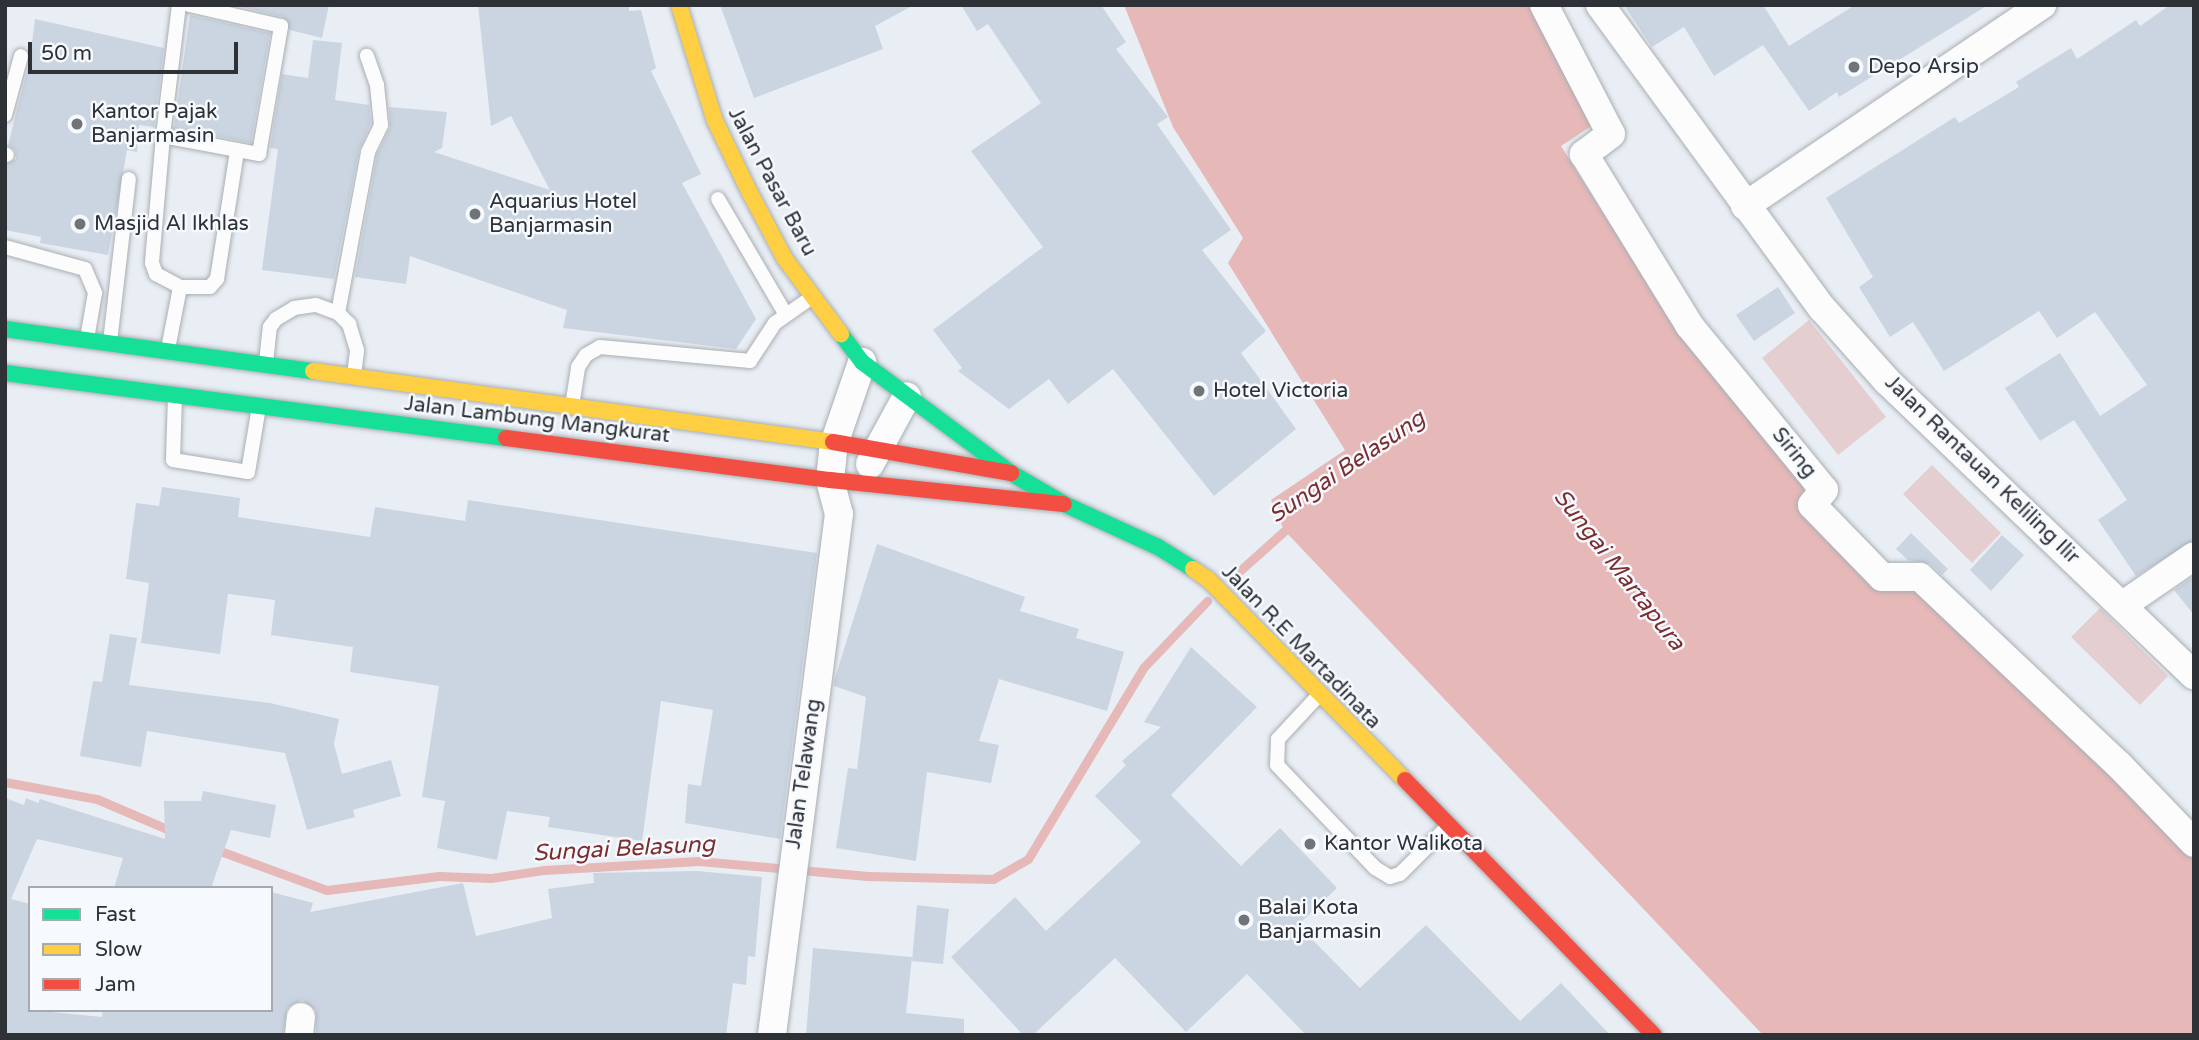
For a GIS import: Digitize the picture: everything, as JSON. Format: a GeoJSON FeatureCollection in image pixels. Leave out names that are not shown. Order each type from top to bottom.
{"type":"FeatureCollection","features":[{"type":"Feature","properties":{"kind":"main road","name":"Jalan Pasar Baru"},"geometry":{"type":"LineString","coordinates":[[679,5],[715,121],[785,259],[862,362]]}},
{"type":"Feature","properties":{"kind":"main road","name":"Jalan Lambung Mangkurat"},"geometry":{"type":"LineString","coordinates":[[5,329],[167,351],[262,385],[830,480],[1064,504]]}},
{"type":"Feature","properties":{"kind":"main road","name":"Jalan R.E Martadinata"},"geometry":{"type":"LineString","coordinates":[[862,362],[1011,473],[1064,504],[1158,547],[1209,580],[1318,696],[1654,1035]]}},
{"type":"Feature","properties":{"kind":"main road","name":"Jalan Lambung Mangkurat"},"geometry":{"type":"LineString","coordinates":[[5,373],[175,396],[354,377],[878,448],[1011,473]]}},
{"type":"Feature","properties":{"kind":"street","name":"Siring"},"geometry":{"type":"LineString","coordinates":[[1544,5],[1611,134],[1584,154],[1689,325],[1824,490],[1812,505],[1882,577],[1920,577],[2119,765],[2194,842]]}},
{"type":"Feature","properties":{"kind":"street","name":"Jalan Rantauan Keliling Ilir"},"geometry":{"type":"LineString","coordinates":[[1600,5],[1822,308],[1926,423],[2123,605],[2194,675]]}},
{"type":"Feature","properties":{"kind":"street"},"geometry":{"type":"LineString","coordinates":[[1745,206],[2042,5]]}},
{"type":"Feature","properties":{"kind":"street"},"geometry":{"type":"LineString","coordinates":[[830,480],[834,444],[862,362]]}},
{"type":"Feature","properties":{"kind":"street","name":"Jalan Telawang"},"geometry":{"type":"LineString","coordinates":[[839,514],[860,483],[907,396]]}},
{"type":"Feature","properties":{"kind":"street","name":"Jalan Telawang"},"geometry":{"type":"LineString","coordinates":[[772,1035],[787,891],[839,514],[830,480]]}},
{"type":"Feature","properties":{"kind":"street"},"geometry":{"type":"LineString","coordinates":[[2123,605],[2194,556]]}},
{"type":"Feature","properties":{"kind":"lane"},"geometry":{"type":"LineString","coordinates":[[179,5],[163,136],[152,263],[156,274],[180,287],[210,287],[217,279],[237,151]]}},
{"type":"Feature","properties":{"kind":"lane"},"geometry":{"type":"LineString","coordinates":[[163,136],[259,154],[281,26],[189,5]]}},
{"type":"Feature","properties":{"kind":"lane"},"geometry":{"type":"LineString","coordinates":[[338,313],[368,152],[381,125],[377,85],[367,56]]}},
{"type":"Feature","properties":{"kind":"lane"},"geometry":{"type":"LineString","coordinates":[[5,115],[24,57]]}},
{"type":"Feature","properties":{"kind":"lane"},"geometry":{"type":"LineString","coordinates":[[110,344],[128,178]]}},
{"type":"Feature","properties":{"kind":"lane"},"geometry":{"type":"LineString","coordinates":[[718,199],[786,315]]}},
{"type":"Feature","properties":{"kind":"lane"},"geometry":{"type":"LineString","coordinates":[[5,247],[85,269],[95,293],[87,340]]}},
{"type":"Feature","properties":{"kind":"lane"},"geometry":{"type":"LineString","coordinates":[[167,351],[180,287]]}},
{"type":"Feature","properties":{"kind":"lane"},"geometry":{"type":"LineString","coordinates":[[572,407],[578,367],[586,355],[600,347],[739,364],[750,361],[775,323],[813,296]]}},
{"type":"Feature","properties":{"kind":"lane"},"geometry":{"type":"LineString","coordinates":[[175,396],[173,460],[248,472],[270,327],[283,313],[316,305],[338,313],[356,338],[354,377]]}},
{"type":"Feature","properties":{"kind":"lane"},"geometry":{"type":"LineString","coordinates":[[1318,696],[1278,739],[1277,765],[1375,868],[1390,877],[1401,874],[1448,826]]}},
{"type":"Feature","properties":{"kind":"shaded area"},"geometry":{"type":"Polygon","coordinates":[[[1809,320],[1886,417],[1838,455],[1762,358],[1809,320]]]}},
{"type":"Feature","properties":{"kind":"shaded area"},"geometry":{"type":"Polygon","coordinates":[[[1932,465],[2001,533],[1972,563],[1903,494],[1932,465]]]}},
{"type":"Feature","properties":{"kind":"shaded area"},"geometry":{"type":"Polygon","coordinates":[[[2100,608],[2168,676],[2140,705],[2071,637],[2100,608]]]}},
{"type":"Feature","properties":{"kind":"water","name":"Sungai Martapura"},"geometry":{"type":"Polygon","coordinates":[[[1124,5],[1531,5],[1593,125],[1561,146],[1677,331],[1803,483],[1805,497],[1914,586],[2194,854],[2194,1035],[1763,1035],[1284,530],[1271,500],[1345,450],[1228,263],[1243,238],[1173,127],[1124,5]]]}},
{"type":"Feature","properties":{"kind":"building"},"geometry":{"type":"Polygon","coordinates":[[[233,5],[329,5],[322,38],[290,30],[283,17],[233,5]]]}},
{"type":"Feature","properties":{"kind":"building"},"geometry":{"type":"Polygon","coordinates":[[[478,5],[629,5],[629,11],[641,10],[656,68],[651,71],[701,174],[682,183],[756,319],[736,349],[563,328],[567,310],[410,256],[406,284],[355,277],[377,155],[390,128],[389,107],[447,112],[442,148],[434,152],[550,190],[511,116],[491,126],[478,5]]]}},
{"type":"Feature","properties":{"kind":"building"},"geometry":{"type":"Polygon","coordinates":[[[720,5],[914,5],[875,26],[883,49],[754,98],[720,5]]]}},
{"type":"Feature","properties":{"kind":"building"},"geometry":{"type":"Polygon","coordinates":[[[961,5],[1101,5],[1126,42],[1116,49],[1168,117],[1157,124],[1231,230],[1202,250],[1266,331],[1241,353],[1296,429],[1214,496],[1113,369],[1068,404],[1049,379],[1009,409],[958,371],[962,368],[933,330],[1043,247],[971,151],[1041,103],[988,24],[977,31],[961,5]]]}},
{"type":"Feature","properties":{"kind":"building"},"geometry":{"type":"Polygon","coordinates":[[[1624,5],[1763,5],[1789,46],[1855,5],[1988,5],[1839,97],[1837,92],[1809,111],[1763,45],[1714,76],[1684,27],[1652,47],[1624,5]]]}},
{"type":"Feature","properties":{"kind":"building"},"geometry":{"type":"Polygon","coordinates":[[[2170,5],[2194,5],[2194,540],[2136,576],[2098,520],[2127,500],[2074,420],[2040,441],[2005,388],[2060,353],[2100,416],[2147,385],[2095,312],[2057,338],[2039,311],[1944,371],[1913,322],[1890,337],[1859,287],[1873,277],[1826,198],[1955,117],[1959,123],[2019,87],[2016,82],[2071,48],[2077,59],[2136,20],[2140,26],[2170,5]]]}},
{"type":"Feature","properties":{"kind":"building"},"geometry":{"type":"Polygon","coordinates":[[[190,15],[270,33],[251,143],[174,128],[190,15]]]}},
{"type":"Feature","properties":{"kind":"building","name":"Kantor Pajak Banjarmasin"},"geometry":{"type":"Polygon","coordinates":[[[35,19],[164,48],[154,127],[139,125],[137,152],[127,150],[108,255],[40,243],[41,237],[5,230],[5,164],[16,159],[15,150],[8,145],[30,59],[35,19]]]}},
{"type":"Feature","properties":{"kind":"building"},"geometry":{"type":"Polygon","coordinates":[[[313,40],[342,43],[335,100],[369,105],[371,123],[359,150],[334,279],[262,270],[278,149],[270,148],[282,74],[308,78],[313,40]]]}},
{"type":"Feature","properties":{"kind":"building"},"geometry":{"type":"Polygon","coordinates":[[[1778,287],[1795,313],[1754,341],[1736,315],[1778,287]]]}},
{"type":"Feature","properties":{"kind":"building"},"geometry":{"type":"Polygon","coordinates":[[[162,487],[240,498],[238,517],[370,537],[375,507],[465,521],[468,500],[817,553],[780,839],[685,823],[688,784],[701,786],[713,710],[661,701],[642,841],[548,827],[550,817],[507,811],[497,860],[437,848],[445,801],[422,797],[439,686],[350,672],[353,647],[271,635],[275,600],[228,594],[220,654],[141,643],[149,583],[126,579],[136,503],[159,506],[162,487]]]}},
{"type":"Feature","properties":{"kind":"building"},"geometry":{"type":"Polygon","coordinates":[[[1911,533],[1948,569],[1942,575],[1931,564],[1908,560],[1896,549],[1911,533]]]}},
{"type":"Feature","properties":{"kind":"building"},"geometry":{"type":"Polygon","coordinates":[[[2002,535],[2024,555],[1991,591],[1970,570],[2002,535]]]}},
{"type":"Feature","properties":{"kind":"building"},"geometry":{"type":"Polygon","coordinates":[[[877,544],[1025,597],[1020,611],[1079,629],[1076,638],[1124,652],[1107,711],[999,679],[979,741],[999,745],[991,783],[927,772],[916,861],[836,848],[848,768],[857,769],[866,697],[834,686],[834,681],[877,544]]]}},
{"type":"Feature","properties":{"kind":"building"},"geometry":{"type":"Polygon","coordinates":[[[2194,576],[2194,615],[2174,590],[2194,576]]]}},
{"type":"Feature","properties":{"kind":"building"},"geometry":{"type":"Polygon","coordinates":[[[110,634],[137,638],[129,685],[270,703],[339,719],[334,744],[342,774],[391,760],[401,796],[353,810],[355,817],[307,830],[285,753],[147,731],[141,767],[80,756],[93,681],[102,682],[110,634]]]}},
{"type":"Feature","properties":{"kind":"building"},"geometry":{"type":"Polygon","coordinates":[[[1191,647],[1257,707],[1171,795],[1241,866],[1280,828],[1337,888],[1298,925],[1360,988],[1426,925],[1520,1021],[1561,983],[1610,1035],[1306,1035],[1247,974],[1186,1032],[1115,958],[1033,1035],[1023,1035],[951,957],[1015,897],[1046,931],[1141,842],[1095,796],[1126,765],[1122,761],[1161,727],[1144,722],[1191,647]]]}},
{"type":"Feature","properties":{"kind":"building"},"geometry":{"type":"Polygon","coordinates":[[[203,791],[276,805],[270,838],[231,830],[212,886],[115,886],[123,858],[37,839],[11,899],[28,903],[28,1012],[102,1017],[103,1012],[273,1012],[273,893],[313,903],[310,912],[463,883],[476,936],[552,918],[548,889],[594,883],[593,873],[697,871],[762,877],[755,957],[748,956],[746,985],[733,983],[726,1035],[316,1035],[316,1011],[302,1000],[287,1008],[283,1035],[5,1035],[5,798],[24,805],[26,798],[38,803],[40,799],[165,839],[164,801],[201,801],[203,791]]]}},
{"type":"Feature","properties":{"kind":"building"},"geometry":{"type":"Polygon","coordinates":[[[917,905],[949,909],[943,964],[912,961],[917,905]]]}},
{"type":"Feature","properties":{"kind":"building"},"geometry":{"type":"Polygon","coordinates":[[[813,948],[912,957],[906,1013],[964,1019],[964,1035],[806,1035],[813,948]]]}},
{"type":"Feature","properties":{"kind":"waterway","name":"Sungai Belasung"},"geometry":{"type":"LineString","coordinates":[[1235,575],[1291,525]]}},
{"type":"Feature","properties":{"kind":"waterway","name":"Sungai Belasung"},"geometry":{"type":"LineString","coordinates":[[212,848],[327,890],[439,876],[491,878],[544,870],[699,861],[867,876],[993,879],[1028,859],[1143,668],[1207,601]]}},
{"type":"Feature","properties":{"kind":"waterway","name":"Sungai Belasung"},"geometry":{"type":"LineString","coordinates":[[5,782],[97,799],[174,832]]}},
{"type":"Feature","properties":{"kind":"traffic: fast"},"geometry":{"type":"LineString","coordinates":[[5,329],[313,371]]}},
{"type":"Feature","properties":{"kind":"traffic: fast"},"geometry":{"type":"LineString","coordinates":[[841,334],[862,362],[1011,473],[1064,504],[1158,547],[1193,569]]}},
{"type":"Feature","properties":{"kind":"traffic: fast"},"geometry":{"type":"LineString","coordinates":[[5,373],[506,438]]}},
{"type":"Feature","properties":{"kind":"traffic: slow"},"geometry":{"type":"LineString","coordinates":[[679,5],[715,121],[750,193],[785,259],[841,334]]}},
{"type":"Feature","properties":{"kind":"traffic: slow"},"geometry":{"type":"LineString","coordinates":[[313,371],[833,442]]}},
{"type":"Feature","properties":{"kind":"traffic: slow"},"geometry":{"type":"LineString","coordinates":[[1193,569],[1209,580],[1405,780]]}},
{"type":"Feature","properties":{"kind":"traffic: jam"},"geometry":{"type":"LineString","coordinates":[[506,438],[830,480],[1064,504]]}},
{"type":"Feature","properties":{"kind":"traffic: jam"},"geometry":{"type":"LineString","coordinates":[[833,442],[1011,473]]}},
{"type":"Feature","properties":{"kind":"traffic: jam"},"geometry":{"type":"LineString","coordinates":[[1405,780],[1654,1035]]}},
{"type":"Feature","properties":{"kind":"place","name":"Depo Arsip"},"geometry":{"type":"Point","coordinates":[1854,67]}},
{"type":"Feature","properties":{"kind":"place","name":"Kantor Pajak Banjarmasin"},"geometry":{"type":"Point","coordinates":[77,124]}},
{"type":"Feature","properties":{"kind":"place","name":"Aquarius Hotel Banjarmasin"},"geometry":{"type":"Point","coordinates":[475,214]}},
{"type":"Feature","properties":{"kind":"place","name":"Masjid Al Ikhlas"},"geometry":{"type":"Point","coordinates":[80,224]}},
{"type":"Feature","properties":{"kind":"place","name":"Hotel Victoria"},"geometry":{"type":"Point","coordinates":[1199,391]}},
{"type":"Feature","properties":{"kind":"place","name":"Kantor Walikota"},"geometry":{"type":"Point","coordinates":[1310,844]}},
{"type":"Feature","properties":{"kind":"place","name":"Balai Kota Banjarmasin"},"geometry":{"type":"Point","coordinates":[1244,920]}}]}
